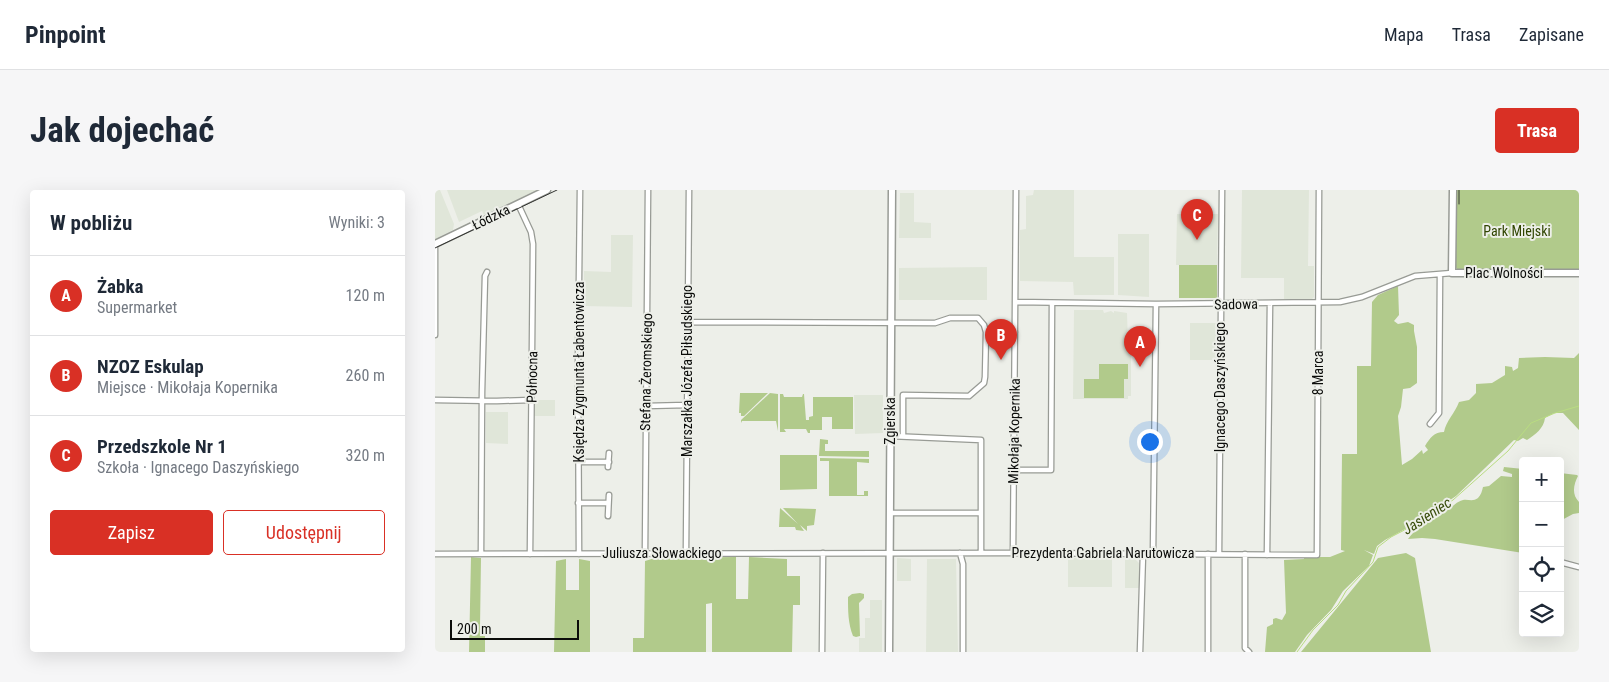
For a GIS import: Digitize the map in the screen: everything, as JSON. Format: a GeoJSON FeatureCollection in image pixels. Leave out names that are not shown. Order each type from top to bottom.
{"type":"FeatureCollection","features":[{"type":"Feature","properties":{"kind":"main road","name":"Łódzka"},"geometry":{"type":"LineString","coordinates":[[435,244],[547,190]]}},
{"type":"Feature","properties":{"kind":"main road","name":"Zgierska"},"geometry":{"type":"LineString","coordinates":[[889,652],[892,190]]}},
{"type":"Feature","properties":{"kind":"main road","name":"Plac Wolności"},"geometry":{"type":"LineString","coordinates":[[1453,190],[1452,273],[1579,273]]}},
{"type":"Feature","properties":{"kind":"street","name":"Księdza Zygmunta Łabentowicza"},"geometry":{"type":"LineString","coordinates":[[579,554],[580,190]]}},
{"type":"Feature","properties":{"kind":"street","name":"Stefana Żeromskiego"},"geometry":{"type":"LineString","coordinates":[[645,553],[649,190]]}},
{"type":"Feature","properties":{"kind":"street","name":"Marszałka Józefa Piłsudskiego"},"geometry":{"type":"LineString","coordinates":[[686,552],[689,190]]}},
{"type":"Feature","properties":{"kind":"street","name":"Mikołaja Kopernika"},"geometry":{"type":"LineString","coordinates":[[1013,553],[1016,190]]}},
{"type":"Feature","properties":{"kind":"street","name":"Ignacego Daszyńskiego"},"geometry":{"type":"LineString","coordinates":[[1219,554],[1222,190]]}},
{"type":"Feature","properties":{"kind":"street","name":"8 Marca"},"geometry":{"type":"LineString","coordinates":[[1317,555],[1319,190]]}},
{"type":"Feature","properties":{"kind":"street","name":"Północna"},"geometry":{"type":"LineString","coordinates":[[518,204],[531,232],[533,244],[530,554]]}},
{"type":"Feature","properties":{"kind":"street"},"geometry":{"type":"LineString","coordinates":[[435,248],[435,335]]}},
{"type":"Feature","properties":{"kind":"street"},"geometry":{"type":"LineString","coordinates":[[481,554],[485,276],[487,272]]}},
{"type":"Feature","properties":{"kind":"street","name":"Sadowa"},"geometry":{"type":"LineString","coordinates":[[1015,302],[1156,304],[1318,303],[1356,299],[1410,278],[1452,273]]}},
{"type":"Feature","properties":{"kind":"street"},"geometry":{"type":"LineString","coordinates":[[1430,424],[1439,413],[1440,274]]}},
{"type":"Feature","properties":{"kind":"street"},"geometry":{"type":"LineString","coordinates":[[1013,470],[1051,470],[1052,302]]}},
{"type":"Feature","properties":{"kind":"street"},"geometry":{"type":"LineString","coordinates":[[1267,554],[1270,303]]}},
{"type":"Feature","properties":{"kind":"street"},"geometry":{"type":"LineString","coordinates":[[1153,554],[1156,304]]}},
{"type":"Feature","properties":{"kind":"street"},"geometry":{"type":"LineString","coordinates":[[688,322],[935,323],[950,318],[978,318],[984,325],[986,332],[984,383],[969,396],[903,395],[903,436]]}},
{"type":"Feature","properties":{"kind":"street"},"geometry":{"type":"LineString","coordinates":[[986,332],[1015,332]]}},
{"type":"Feature","properties":{"kind":"street"},"geometry":{"type":"LineString","coordinates":[[435,400],[531,400]]}},
{"type":"Feature","properties":{"kind":"street"},"geometry":{"type":"LineString","coordinates":[[646,406],[687,405]]}},
{"type":"Feature","properties":{"kind":"street"},"geometry":{"type":"LineString","coordinates":[[890,436],[981,440],[981,553]]}},
{"type":"Feature","properties":{"kind":"street"},"geometry":{"type":"LineString","coordinates":[[579,462],[608,464],[609,453]]}},
{"type":"Feature","properties":{"kind":"street"},"geometry":{"type":"LineString","coordinates":[[608,516],[609,496]]}},
{"type":"Feature","properties":{"kind":"street"},"geometry":{"type":"LineString","coordinates":[[578,503],[608,504]]}},
{"type":"Feature","properties":{"kind":"street"},"geometry":{"type":"LineString","coordinates":[[890,513],[981,514]]}},
{"type":"Feature","properties":{"kind":"street"},"geometry":{"type":"LineString","coordinates":[[822,652],[823,553]]}},
{"type":"Feature","properties":{"kind":"street","name":"Prezydenta Gabriela Narutowicza"},"geometry":{"type":"LineString","coordinates":[[890,553],[1317,555]]}},
{"type":"Feature","properties":{"kind":"street","name":"Juliusza Słowackiego"},"geometry":{"type":"LineString","coordinates":[[435,554],[890,553]]}},
{"type":"Feature","properties":{"kind":"street"},"geometry":{"type":"LineString","coordinates":[[960,553],[963,564],[963,652]]}},
{"type":"Feature","properties":{"kind":"street"},"geometry":{"type":"LineString","coordinates":[[1140,652],[1143,554]]}},
{"type":"Feature","properties":{"kind":"street"},"geometry":{"type":"LineString","coordinates":[[1207,652],[1208,554]]}},
{"type":"Feature","properties":{"kind":"street"},"geometry":{"type":"LineString","coordinates":[[1245,554],[1245,648],[1249,652]]}},
{"type":"Feature","properties":{"kind":"street"},"geometry":{"type":"LineString","coordinates":[[1564,563],[1579,567]]}},
{"type":"Feature","properties":{"kind":"shaded area"},"geometry":{"type":"Polygon","coordinates":[[[435,190],[440,190],[454,224],[453,230],[435,239],[435,190]]]}},
{"type":"Feature","properties":{"kind":"shaded area"},"geometry":{"type":"Polygon","coordinates":[[[447,190],[538,190],[484,215],[482,211],[459,222],[447,190]]]}},
{"type":"Feature","properties":{"kind":"shaded area"},"geometry":{"type":"Polygon","coordinates":[[[1034,190],[1074,190],[1074,257],[1114,257],[1114,295],[1074,295],[1073,282],[1020,281],[1020,230],[1026,229],[1026,196],[1033,195],[1034,190]]]}},
{"type":"Feature","properties":{"kind":"shaded area"},"geometry":{"type":"Polygon","coordinates":[[[1242,190],[1309,190],[1308,266],[1314,266],[1314,297],[1312,299],[1284,299],[1284,278],[1241,278],[1242,190]]]}},
{"type":"Feature","properties":{"kind":"shaded area"},"geometry":{"type":"Polygon","coordinates":[[[900,193],[914,193],[914,222],[931,223],[931,238],[899,238],[900,193]]]}},
{"type":"Feature","properties":{"kind":"shaded area"},"geometry":{"type":"Polygon","coordinates":[[[1177,214],[1218,214],[1217,265],[1176,265],[1177,214]]]}},
{"type":"Feature","properties":{"kind":"shaded area"},"geometry":{"type":"Polygon","coordinates":[[[1118,234],[1149,234],[1149,297],[1118,295],[1118,234]]]}},
{"type":"Feature","properties":{"kind":"shaded area"},"geometry":{"type":"Polygon","coordinates":[[[611,235],[633,235],[632,307],[584,306],[584,271],[611,272],[611,235]]]}},
{"type":"Feature","properties":{"kind":"shaded area"},"geometry":{"type":"Polygon","coordinates":[[[987,267],[987,300],[899,300],[899,268],[987,267]]]}},
{"type":"Feature","properties":{"kind":"shaded area"},"geometry":{"type":"Polygon","coordinates":[[[1074,310],[1103,310],[1104,313],[1111,311],[1114,313],[1114,311],[1127,313],[1128,346],[1131,346],[1131,396],[1128,396],[1128,399],[1073,399],[1074,310]]]}},
{"type":"Feature","properties":{"kind":"shaded area"},"geometry":{"type":"Polygon","coordinates":[[[1190,323],[1217,323],[1217,360],[1190,360],[1190,323]]]}},
{"type":"Feature","properties":{"kind":"shaded area"},"geometry":{"type":"Polygon","coordinates":[[[854,395],[883,395],[883,433],[855,434],[854,395]]]}},
{"type":"Feature","properties":{"kind":"shaded area"},"geometry":{"type":"Polygon","coordinates":[[[534,400],[555,400],[555,416],[534,416],[534,400]]]}},
{"type":"Feature","properties":{"kind":"shaded area"},"geometry":{"type":"Polygon","coordinates":[[[486,412],[508,412],[508,444],[486,443],[486,412]]]}},
{"type":"Feature","properties":{"kind":"shaded area"},"geometry":{"type":"Polygon","coordinates":[[[897,558],[911,559],[911,581],[897,581],[897,558]]]}},
{"type":"Feature","properties":{"kind":"shaded area"},"geometry":{"type":"Polygon","coordinates":[[[1068,558],[1112,558],[1112,587],[1068,587],[1068,558]]]}},
{"type":"Feature","properties":{"kind":"shaded area"},"geometry":{"type":"Polygon","coordinates":[[[1125,558],[1134,558],[1139,563],[1139,588],[1125,588],[1125,558]]]}},
{"type":"Feature","properties":{"kind":"shaded area"},"geometry":{"type":"Polygon","coordinates":[[[927,559],[956,559],[958,652],[926,652],[927,559]]]}},
{"type":"Feature","properties":{"kind":"shaded area"},"geometry":{"type":"Polygon","coordinates":[[[870,600],[882,600],[882,652],[859,652],[859,638],[865,638],[865,618],[870,618],[870,600]]]}},
{"type":"Feature","properties":{"kind":"green space","name":"Park Miejski"},"geometry":{"type":"Polygon","coordinates":[[[1457,190],[1579,190],[1579,271],[1458,270],[1454,265],[1457,190]]]}},
{"type":"Feature","properties":{"kind":"green space"},"geometry":{"type":"Polygon","coordinates":[[[1179,265],[1217,265],[1217,298],[1179,298],[1179,265]]]}},
{"type":"Feature","properties":{"kind":"green space"},"geometry":{"type":"Polygon","coordinates":[[[1398,286],[1399,315],[1394,321],[1398,324],[1408,322],[1414,325],[1417,347],[1417,383],[1410,388],[1403,389],[1398,416],[1402,465],[1422,450],[1423,454],[1428,450],[1425,446],[1435,434],[1444,432],[1459,402],[1469,400],[1476,393],[1476,384],[1492,383],[1505,375],[1505,366],[1512,367],[1513,371],[1518,368],[1519,358],[1574,358],[1579,353],[1579,430],[1563,413],[1554,413],[1545,418],[1543,425],[1536,433],[1527,440],[1523,438],[1518,441],[1514,440],[1456,496],[1418,522],[1385,540],[1377,546],[1374,554],[1364,550],[1373,555],[1369,566],[1343,591],[1331,610],[1307,635],[1295,652],[1265,652],[1267,627],[1273,624],[1273,619],[1282,620],[1286,613],[1284,560],[1304,559],[1304,557],[1330,557],[1345,551],[1341,550],[1342,454],[1357,454],[1357,366],[1371,366],[1372,302],[1378,295],[1398,286]]]}},
{"type":"Feature","properties":{"kind":"green space"},"geometry":{"type":"Polygon","coordinates":[[[1099,364],[1128,364],[1128,379],[1124,379],[1124,398],[1084,398],[1084,379],[1099,379],[1099,364]]]}},
{"type":"Feature","properties":{"kind":"green space"},"geometry":{"type":"Polygon","coordinates":[[[740,393],[768,393],[744,416],[741,416],[741,413],[739,413],[740,393]]]}},
{"type":"Feature","properties":{"kind":"green space"},"geometry":{"type":"Polygon","coordinates":[[[770,393],[778,394],[778,431],[776,421],[742,421],[741,423],[741,420],[770,393]]]}},
{"type":"Feature","properties":{"kind":"green space"},"geometry":{"type":"Polygon","coordinates":[[[780,394],[783,394],[784,397],[802,397],[804,394],[806,420],[813,416],[813,397],[853,397],[853,429],[832,429],[832,417],[822,417],[822,430],[810,430],[810,433],[808,433],[806,429],[784,429],[786,432],[780,432],[780,394]]]}},
{"type":"Feature","properties":{"kind":"green space"},"geometry":{"type":"Polygon","coordinates":[[[820,439],[828,440],[828,444],[825,444],[825,451],[869,451],[869,457],[819,456],[820,439]]]}},
{"type":"Feature","properties":{"kind":"green space"},"geometry":{"type":"Polygon","coordinates":[[[780,455],[817,455],[817,489],[780,490],[780,455]]]}},
{"type":"Feature","properties":{"kind":"green space"},"geometry":{"type":"Polygon","coordinates":[[[820,458],[869,459],[869,463],[857,462],[857,495],[864,495],[864,491],[868,491],[868,496],[829,496],[829,461],[820,461],[820,458]]]}},
{"type":"Feature","properties":{"kind":"green space"},"geometry":{"type":"Polygon","coordinates":[[[1504,467],[1519,469],[1519,552],[1435,539],[1408,539],[1419,528],[1446,512],[1457,502],[1478,498],[1483,487],[1489,486],[1501,476],[1512,477],[1512,474],[1503,471],[1504,467]]]}},
{"type":"Feature","properties":{"kind":"green space"},"geometry":{"type":"Polygon","coordinates":[[[1564,473],[1578,476],[1574,489],[1576,499],[1579,502],[1579,513],[1564,519],[1564,473]]]}},
{"type":"Feature","properties":{"kind":"green space"},"geometry":{"type":"Polygon","coordinates":[[[780,508],[798,524],[783,508],[816,509],[814,525],[807,526],[807,531],[800,525],[804,531],[796,530],[795,527],[779,527],[780,508]]]}},
{"type":"Feature","properties":{"kind":"green space"},"geometry":{"type":"Polygon","coordinates":[[[1406,553],[1415,558],[1431,652],[1301,652],[1378,558],[1406,553]]]}},
{"type":"Feature","properties":{"kind":"green space"},"geometry":{"type":"Polygon","coordinates":[[[471,557],[481,558],[480,628],[485,629],[485,652],[469,652],[471,557]]]}},
{"type":"Feature","properties":{"kind":"green space"},"geometry":{"type":"Polygon","coordinates":[[[736,557],[736,599],[748,599],[749,557],[787,559],[787,576],[800,576],[800,605],[793,605],[792,652],[712,652],[712,603],[706,604],[706,652],[633,652],[633,638],[644,638],[645,561],[655,558],[736,557]]]}},
{"type":"Feature","properties":{"kind":"green space"},"geometry":{"type":"Polygon","coordinates":[[[566,559],[566,590],[579,590],[579,559],[590,561],[590,652],[554,652],[556,561],[566,559]]]}},
{"type":"Feature","properties":{"kind":"green space"},"geometry":{"type":"Polygon","coordinates":[[[852,594],[864,594],[864,598],[859,603],[860,636],[856,637],[853,636],[850,626],[848,597],[852,594]]]}},
{"type":"Feature","properties":{"kind":"waterway","name":"Jasieniec"},"geometry":{"type":"LineString","coordinates":[[1297,652],[1313,630],[1338,605],[1346,591],[1373,562],[1378,547],[1391,537],[1420,522],[1453,500],[1508,451],[1531,423],[1579,406]]}},
{"type":"Feature","properties":{"kind":"tram line"},"geometry":{"type":"LineString","coordinates":[[435,248],[557,190]]}},
{"type":"Feature","properties":{"kind":"tram line"},"geometry":{"type":"LineString","coordinates":[[1459,190],[1459,204]]}},
{"type":"Feature","properties":{"kind":"place","name":"Przedszkole Nr 1"},"geometry":{"type":"Point","coordinates":[1197,240]}},
{"type":"Feature","properties":{"kind":"place","name":"NZOZ Eskulap"},"geometry":{"type":"Point","coordinates":[1001,360]}},
{"type":"Feature","properties":{"kind":"place","name":"Żabka"},"geometry":{"type":"Point","coordinates":[1140,367]}}]}
